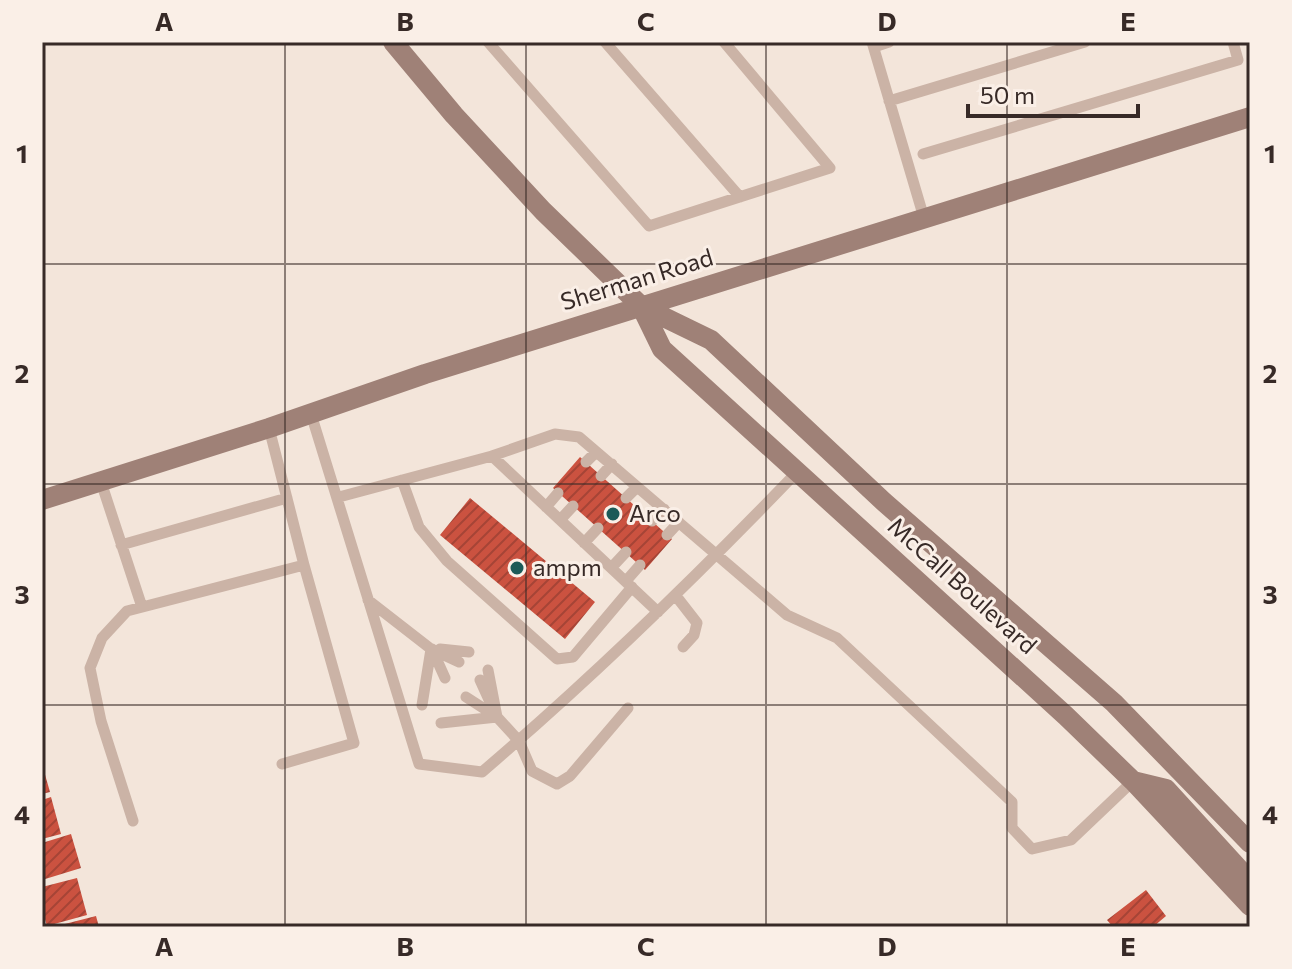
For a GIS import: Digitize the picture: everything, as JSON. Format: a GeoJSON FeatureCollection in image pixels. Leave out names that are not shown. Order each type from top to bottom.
{"type":"FeatureCollection","features":[{"type":"Feature","properties":{"kind":"main road","name":"McCall Boulevard"},"geometry":{"type":"LineString","coordinates":[[393,42],[454,115],[543,211],[641,306],[711,340],[884,502],[1103,693],[1250,843]]}},
{"type":"Feature","properties":{"kind":"main road","name":"Sherman Road"},"geometry":{"type":"LineString","coordinates":[[42,500],[269,428],[425,374],[1250,117]]}},
{"type":"Feature","properties":{"kind":"main road","name":"McCall Boulevard"},"geometry":{"type":"LineString","coordinates":[[641,306],[662,349],[1066,716],[1133,781],[1250,906]]}},
{"type":"Feature","properties":{"kind":"main road"},"geometry":{"type":"LineString","coordinates":[[1133,781],[1166,789],[1250,881]]}},
{"type":"Feature","properties":{"kind":"lane"},"geometry":{"type":"LineString","coordinates":[[488,42],[649,226],[830,168],[724,42]]}},
{"type":"Feature","properties":{"kind":"lane"},"geometry":{"type":"LineString","coordinates":[[605,42],[740,197]]}},
{"type":"Feature","properties":{"kind":"lane"},"geometry":{"type":"LineString","coordinates":[[889,42],[873,44],[924,218]]}},
{"type":"Feature","properties":{"kind":"lane"},"geometry":{"type":"LineString","coordinates":[[889,101],[1085,42]]}},
{"type":"Feature","properties":{"kind":"lane"},"geometry":{"type":"LineString","coordinates":[[923,154],[1238,60],[1233,42]]}},
{"type":"Feature","properties":{"kind":"lane"},"geometry":{"type":"LineString","coordinates":[[311,414],[419,764],[482,772],[676,596],[797,472]]}},
{"type":"Feature","properties":{"kind":"lane"},"geometry":{"type":"LineString","coordinates":[[269,428],[354,743],[282,764]]}},
{"type":"Feature","properties":{"kind":"lane"},"geometry":{"type":"LineString","coordinates":[[339,497],[492,456],[555,434],[579,437],[787,615],[837,638],[1012,802],[1012,828],[1032,849],[1071,840],[1133,781]]}},
{"type":"Feature","properties":{"kind":"lane"},"geometry":{"type":"LineString","coordinates":[[586,462],[596,452]]}},
{"type":"Feature","properties":{"kind":"lane"},"geometry":{"type":"LineString","coordinates":[[492,456],[658,612]]}},
{"type":"Feature","properties":{"kind":"lane"},"geometry":{"type":"LineString","coordinates":[[601,476],[612,464]]}},
{"type":"Feature","properties":{"kind":"lane"},"geometry":{"type":"LineString","coordinates":[[402,480],[419,527],[447,561],[557,659],[573,657],[640,565]]}},
{"type":"Feature","properties":{"kind":"lane"},"geometry":{"type":"LineString","coordinates":[[101,482],[142,607]]}},
{"type":"Feature","properties":{"kind":"lane"},"geometry":{"type":"LineString","coordinates":[[626,498],[637,487]]}},
{"type":"Feature","properties":{"kind":"lane"},"geometry":{"type":"LineString","coordinates":[[546,507],[558,493]]}},
{"type":"Feature","properties":{"kind":"lane"},"geometry":{"type":"LineString","coordinates":[[121,545],[287,498]]}},
{"type":"Feature","properties":{"kind":"lane"},"geometry":{"type":"LineString","coordinates":[[560,520],[573,506]]}},
{"type":"Feature","properties":{"kind":"lane"},"geometry":{"type":"LineString","coordinates":[[652,521],[664,509]]}},
{"type":"Feature","properties":{"kind":"lane"},"geometry":{"type":"LineString","coordinates":[[667,535],[679,522]]}},
{"type":"Feature","properties":{"kind":"lane"},"geometry":{"type":"LineString","coordinates":[[584,543],[598,528]]}},
{"type":"Feature","properties":{"kind":"lane"},"geometry":{"type":"LineString","coordinates":[[612,567],[626,552]]}},
{"type":"Feature","properties":{"kind":"lane"},"geometry":{"type":"LineString","coordinates":[[133,821],[101,721],[90,668],[102,638],[127,611],[304,565]]}},
{"type":"Feature","properties":{"kind":"lane"},"geometry":{"type":"LineString","coordinates":[[676,596],[697,623],[694,635],[683,647]]}},
{"type":"Feature","properties":{"kind":"lane"},"geometry":{"type":"LineString","coordinates":[[368,600],[431,649],[459,662]]}},
{"type":"Feature","properties":{"kind":"lane"},"geometry":{"type":"LineString","coordinates":[[431,649],[469,652]]}},
{"type":"Feature","properties":{"kind":"lane"},"geometry":{"type":"LineString","coordinates":[[431,649],[445,678]]}},
{"type":"Feature","properties":{"kind":"lane"},"geometry":{"type":"LineString","coordinates":[[426,701],[431,649]]}},
{"type":"Feature","properties":{"kind":"lane"},"geometry":{"type":"LineString","coordinates":[[488,670],[497,717]]}},
{"type":"Feature","properties":{"kind":"lane"},"geometry":{"type":"LineString","coordinates":[[480,680],[497,717]]}},
{"type":"Feature","properties":{"kind":"lane"},"geometry":{"type":"LineString","coordinates":[[466,697],[497,717],[519,741],[532,771],[557,784],[570,776],[628,708]]}},
{"type":"Feature","properties":{"kind":"lane"},"geometry":{"type":"LineString","coordinates":[[446,719],[497,717]]}},
{"type":"Feature","properties":{"kind":"building","name":"Arco"},"geometry":{"type":"Polygon","coordinates":[[[580,457],[672,539],[645,570],[553,488],[580,457]]]}},
{"type":"Feature","properties":{"kind":"building","name":"ampm"},"geometry":{"type":"Polygon","coordinates":[[[470,498],[595,602],[565,639],[440,535],[470,498]]]}},
{"type":"Feature","properties":{"kind":"building"},"geometry":{"type":"Polygon","coordinates":[[[42,764],[50,792],[42,794],[42,764]]]}},
{"type":"Feature","properties":{"kind":"building"},"geometry":{"type":"Polygon","coordinates":[[[51,797],[61,834],[42,839],[42,800],[51,797]]]}},
{"type":"Feature","properties":{"kind":"building"},"geometry":{"type":"Polygon","coordinates":[[[71,834],[81,868],[42,880],[42,843],[71,834]]]}},
{"type":"Feature","properties":{"kind":"building"},"geometry":{"type":"Polygon","coordinates":[[[77,878],[87,915],[47,926],[42,909],[42,887],[77,878]]]}},
{"type":"Feature","properties":{"kind":"building"},"geometry":{"type":"Polygon","coordinates":[[[1146,890],[1166,916],[1153,927],[1113,927],[1107,920],[1146,890]]]}},
{"type":"Feature","properties":{"kind":"building"},"geometry":{"type":"Polygon","coordinates":[[[96,916],[99,927],[57,927],[57,926],[96,916]]]}},
{"type":"Feature","properties":{"kind":"place","name":"Arco"},"geometry":{"type":"Point","coordinates":[613,514]}},
{"type":"Feature","properties":{"kind":"place","name":"ampm"},"geometry":{"type":"Point","coordinates":[517,568]}}]}
